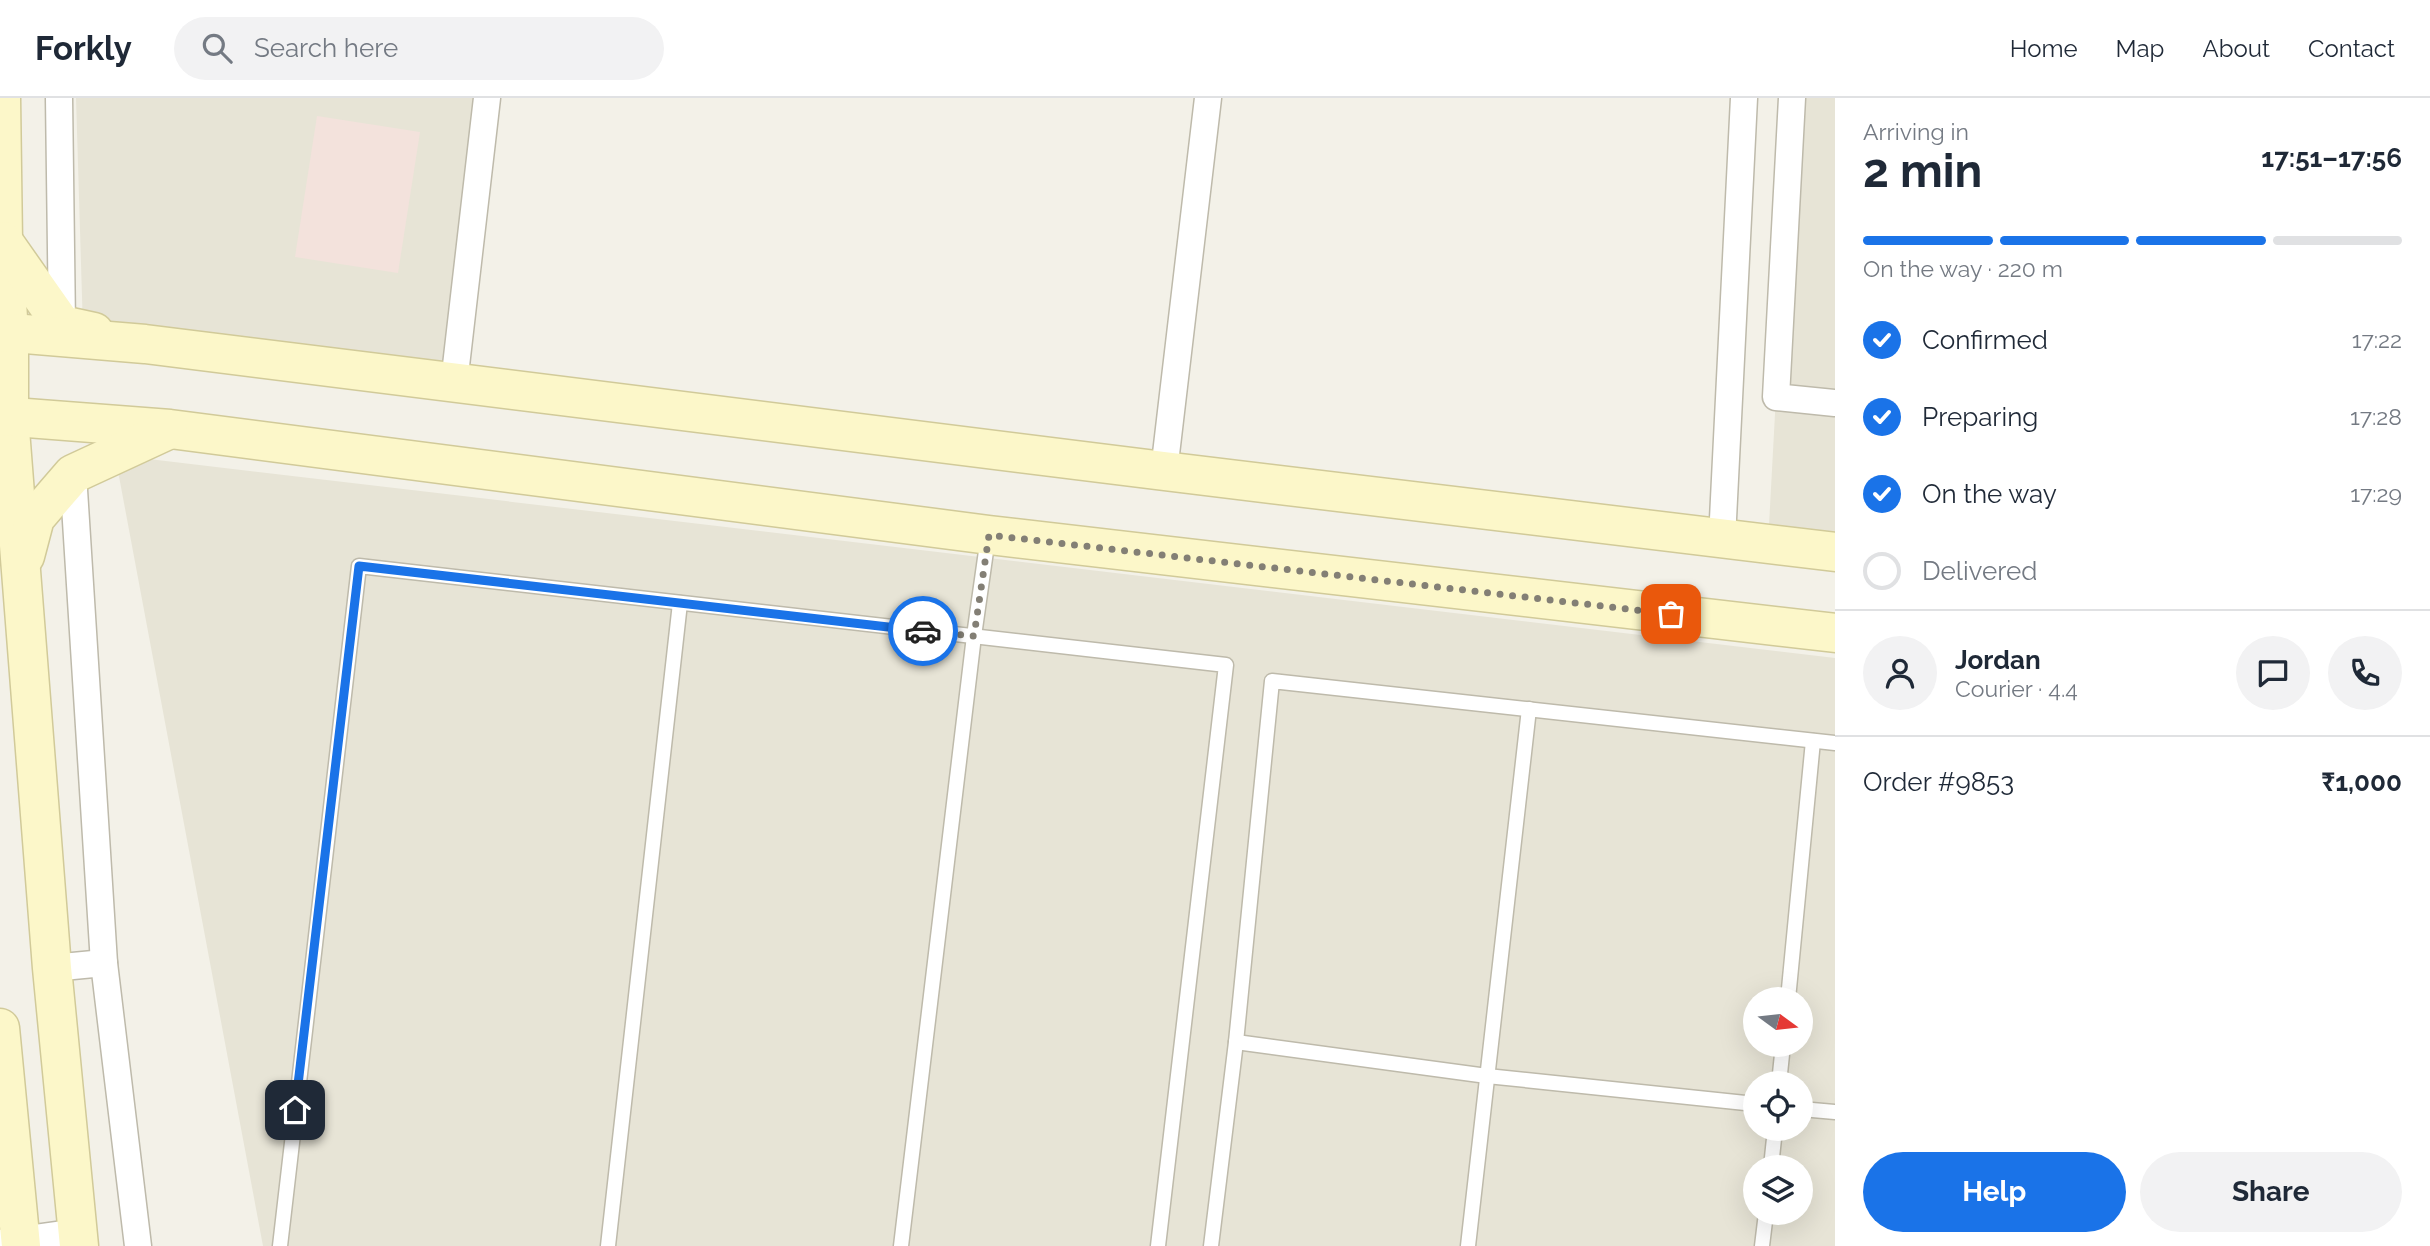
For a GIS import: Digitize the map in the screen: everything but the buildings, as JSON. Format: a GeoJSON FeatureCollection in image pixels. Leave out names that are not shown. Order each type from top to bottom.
{"type":"FeatureCollection","features":[{"type":"Feature","properties":{"kind":"street"},"geometry":{"type":"LineString","coordinates":[[0,1028],[14,1243],[78,1239],[5,417],[1,98]]}},
{"type":"Feature","properties":{"kind":"street"},"geometry":{"type":"LineString","coordinates":[[59,98],[62,325]]}},
{"type":"Feature","properties":{"kind":"street"},"geometry":{"type":"LineString","coordinates":[[454,383],[487,98]]}},
{"type":"Feature","properties":{"kind":"street"},"geometry":{"type":"LineString","coordinates":[[1164,471],[1208,98]]}},
{"type":"Feature","properties":{"kind":"street"},"geometry":{"type":"LineString","coordinates":[[1722,539],[1744,98]]}},
{"type":"Feature","properties":{"kind":"street"},"geometry":{"type":"LineString","coordinates":[[1792,98],[1776,397],[1835,403]]}},
{"type":"Feature","properties":{"kind":"street"},"geometry":{"type":"LineString","coordinates":[[3,241],[62,325],[145,344]]}},
{"type":"Feature","properties":{"kind":"street"},"geometry":{"type":"LineString","coordinates":[[5,332],[145,344],[1835,552]]}},
{"type":"Feature","properties":{"kind":"street"},"geometry":{"type":"LineString","coordinates":[[5,417],[170,429],[989,535],[1835,633]]}},
{"type":"Feature","properties":{"kind":"street"},"geometry":{"type":"LineString","coordinates":[[20,571],[35,518],[73,474],[170,429]]}},
{"type":"Feature","properties":{"kind":"street"},"geometry":{"type":"LineString","coordinates":[[73,474],[104,963],[138,1246]]}},
{"type":"Feature","properties":{"kind":"street"},"geometry":{"type":"LineString","coordinates":[[52,968],[104,963]]}},
{"type":"Feature","properties":{"kind":"lane"},"geometry":{"type":"LineString","coordinates":[[901,1246],[974,636],[989,535]]}},
{"type":"Feature","properties":{"kind":"lane"},"geometry":{"type":"LineString","coordinates":[[279,1246],[359,566],[1226,666],[1158,1246]]}},
{"type":"Feature","properties":{"kind":"lane"},"geometry":{"type":"LineString","coordinates":[[608,1246],[680,603]]}},
{"type":"Feature","properties":{"kind":"lane"},"geometry":{"type":"LineString","coordinates":[[1211,1246],[1236,1042],[1272,681],[1835,743]]}},
{"type":"Feature","properties":{"kind":"lane"},"geometry":{"type":"LineString","coordinates":[[1468,1246],[1530,709]]}},
{"type":"Feature","properties":{"kind":"lane"},"geometry":{"type":"LineString","coordinates":[[1789,987],[1813,741]]}},
{"type":"Feature","properties":{"kind":"lane"},"geometry":{"type":"LineString","coordinates":[[1236,1042],[1487,1076],[1743,1103]]}},
{"type":"Feature","properties":{"kind":"lane"},"geometry":{"type":"LineString","coordinates":[[1813,1110],[1835,1112]]}},
{"type":"Feature","properties":{"kind":"lane"},"geometry":{"type":"LineString","coordinates":[[1762,1246],[1765,1225]]}},
{"type":"Feature","properties":{"kind":"shaded area"},"geometry":{"type":"Polygon","coordinates":[[[76,98],[487,98],[456,363],[83,330],[76,98]]]}},
{"type":"Feature","properties":{"kind":"shaded area"},"geometry":{"type":"Polygon","coordinates":[[[1792,98],[1835,98],[1835,551],[1768,544],[1792,98]]]}},
{"type":"Feature","properties":{"kind":"shaded area"},"geometry":{"type":"Polygon","coordinates":[[[317,116],[420,132],[398,273],[295,257],[317,116]]]}},
{"type":"Feature","properties":{"kind":"shaded area"},"geometry":{"type":"Polygon","coordinates":[[[115,455],[1835,658],[1835,1246],[263,1246],[115,455]]]}},
{"type":"Feature","properties":{"kind":"way so far"},"geometry":{"type":"LineString","coordinates":[[923,631],[974,636],[989,535],[1671,614]]}},
{"type":"Feature","properties":{"kind":"route"},"geometry":{"type":"LineString","coordinates":[[295,1110],[359,566],[923,631]]}}]}
